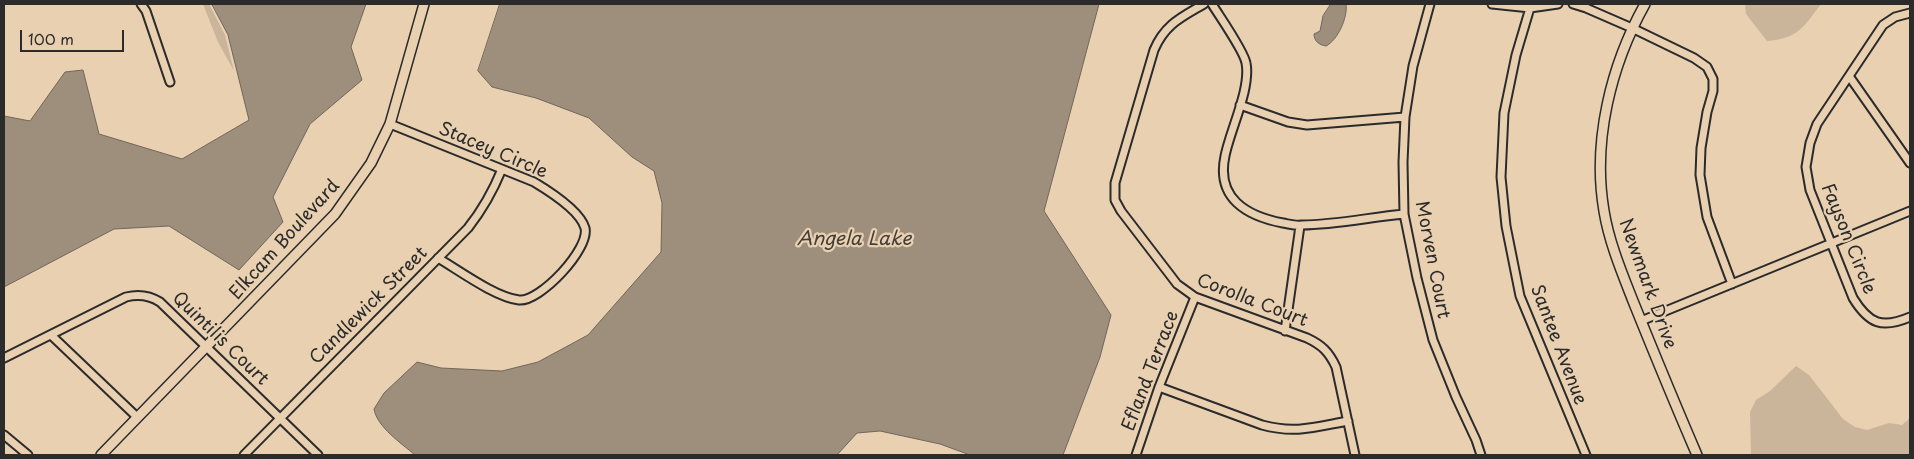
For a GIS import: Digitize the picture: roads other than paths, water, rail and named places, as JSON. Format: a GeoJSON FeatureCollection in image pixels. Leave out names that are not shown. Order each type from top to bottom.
{"type":"FeatureCollection","features":[{"type":"Feature","properties":{"kind":"street"},"geometry":{"type":"LineString","coordinates":[[141,4],[146,11],[170,82]]}},
{"type":"Feature","properties":{"kind":"street","name":"Elkcam Boulevard"},"geometry":{"type":"LineString","coordinates":[[101,455],[334,214],[372,163],[390,124],[424,4]]}},
{"type":"Feature","properties":{"kind":"street","name":"Corolla Court"},"geometry":{"type":"LineString","coordinates":[[1204,4],[1172,23],[1160,36],[1154,50],[1115,183],[1115,200],[1121,211],[1177,284],[1195,297],[1321,344],[1330,354],[1336,367],[1355,455]]}},
{"type":"Feature","properties":{"kind":"street"},"geometry":{"type":"LineString","coordinates":[[1212,4],[1246,62],[1247,80],[1225,155],[1222,172],[1224,185],[1233,200],[1246,211],[1268,220],[1300,226],[1404,214]]}},
{"type":"Feature","properties":{"kind":"street","name":"Morven Court"},"geometry":{"type":"LineString","coordinates":[[1430,4],[1413,66],[1405,117],[1403,162],[1404,214],[1417,278],[1433,340],[1481,455]]}},
{"type":"Feature","properties":{"kind":"street"},"geometry":{"type":"LineString","coordinates":[[1492,4],[1530,8],[1558,4]]}},
{"type":"Feature","properties":{"kind":"street"},"geometry":{"type":"LineString","coordinates":[[1573,4],[1632,28],[1694,58],[1707,67],[1713,79],[1713,91],[1707,112],[1701,148],[1700,175],[1707,217],[1732,284]]}},
{"type":"Feature","properties":{"kind":"street","name":"Newmark Drive"},"geometry":{"type":"LineString","coordinates":[[1645,4],[1622,51],[1608,99],[1602,145],[1601,184],[1604,212],[1616,254],[1641,321],[1697,455]]}},
{"type":"Feature","properties":{"kind":"street","name":"Santee Avenue"},"geometry":{"type":"LineString","coordinates":[[1530,8],[1516,55],[1504,113],[1501,177],[1505,216],[1520,296],[1586,455]]}},
{"type":"Feature","properties":{"kind":"street","name":"Fayson Circle"},"geometry":{"type":"LineString","coordinates":[[1910,13],[1895,17],[1883,25],[1817,124],[1810,143],[1806,167],[1810,190],[1853,298],[1862,313],[1881,324],[1897,322],[1910,317]]}},
{"type":"Feature","properties":{"kind":"street"},"geometry":{"type":"LineString","coordinates":[[1849,76],[1910,163]]}},
{"type":"Feature","properties":{"kind":"street"},"geometry":{"type":"LineString","coordinates":[[1240,104],[1288,122],[1307,125],[1405,117]]}},
{"type":"Feature","properties":{"kind":"street","name":"Stacey Circle"},"geometry":{"type":"LineString","coordinates":[[390,124],[534,182],[553,193],[569,207],[584,228],[584,241],[576,256],[544,289],[532,297],[522,300],[504,297],[438,258]]}},
{"type":"Feature","properties":{"kind":"street","name":"Candlewick Street"},"geometry":{"type":"LineString","coordinates":[[244,455],[468,228],[481,212],[493,191],[502,169]]}},
{"type":"Feature","properties":{"kind":"street"},"geometry":{"type":"LineString","coordinates":[[1641,321],[1910,211]]}},
{"type":"Feature","properties":{"kind":"street"},"geometry":{"type":"LineString","coordinates":[[1285,331],[1300,226]]}},
{"type":"Feature","properties":{"kind":"street","name":"Quintilis Court"},"geometry":{"type":"LineString","coordinates":[[4,358],[126,297],[136,295],[152,297],[160,302],[318,455]]}},
{"type":"Feature","properties":{"kind":"street","name":"Efland Terrace"},"geometry":{"type":"LineString","coordinates":[[1136,455],[1195,297]]}},
{"type":"Feature","properties":{"kind":"street"},"geometry":{"type":"LineString","coordinates":[[51,335],[137,417]]}},
{"type":"Feature","properties":{"kind":"street"},"geometry":{"type":"LineString","coordinates":[[1160,388],[1279,430],[1296,431],[1348,421]]}},
{"type":"Feature","properties":{"kind":"street"},"geometry":{"type":"LineString","coordinates":[[4,436],[28,455]]}},
{"type":"Feature","properties":{"kind":"water"},"geometry":{"type":"Polygon","coordinates":[[[212,4],[366,4],[351,47],[362,80],[310,124],[273,197],[283,222],[239,270],[169,226],[114,229],[4,287],[4,116],[30,121],[65,72],[83,70],[99,134],[182,159],[249,120],[228,35],[212,4]]]}},
{"type":"Feature","properties":{"kind":"water","name":"Angela Lake"},"geometry":{"type":"Polygon","coordinates":[[[500,4],[1099,4],[1044,211],[1111,315],[1100,357],[1063,455],[970,455],[940,444],[880,431],[857,433],[837,455],[415,455],[385,428],[376,416],[374,409],[384,393],[417,362],[441,368],[502,371],[538,362],[588,335],[661,252],[662,203],[654,171],[632,157],[589,118],[536,98],[492,87],[478,71],[500,4]]]}},
{"type":"Feature","properties":{"kind":"water"},"geometry":{"type":"Polygon","coordinates":[[[1331,4],[1346,4],[1346,9],[1344,21],[1338,34],[1326,46],[1317,42],[1314,34],[1320,31],[1323,16],[1331,4]]]}}]}
